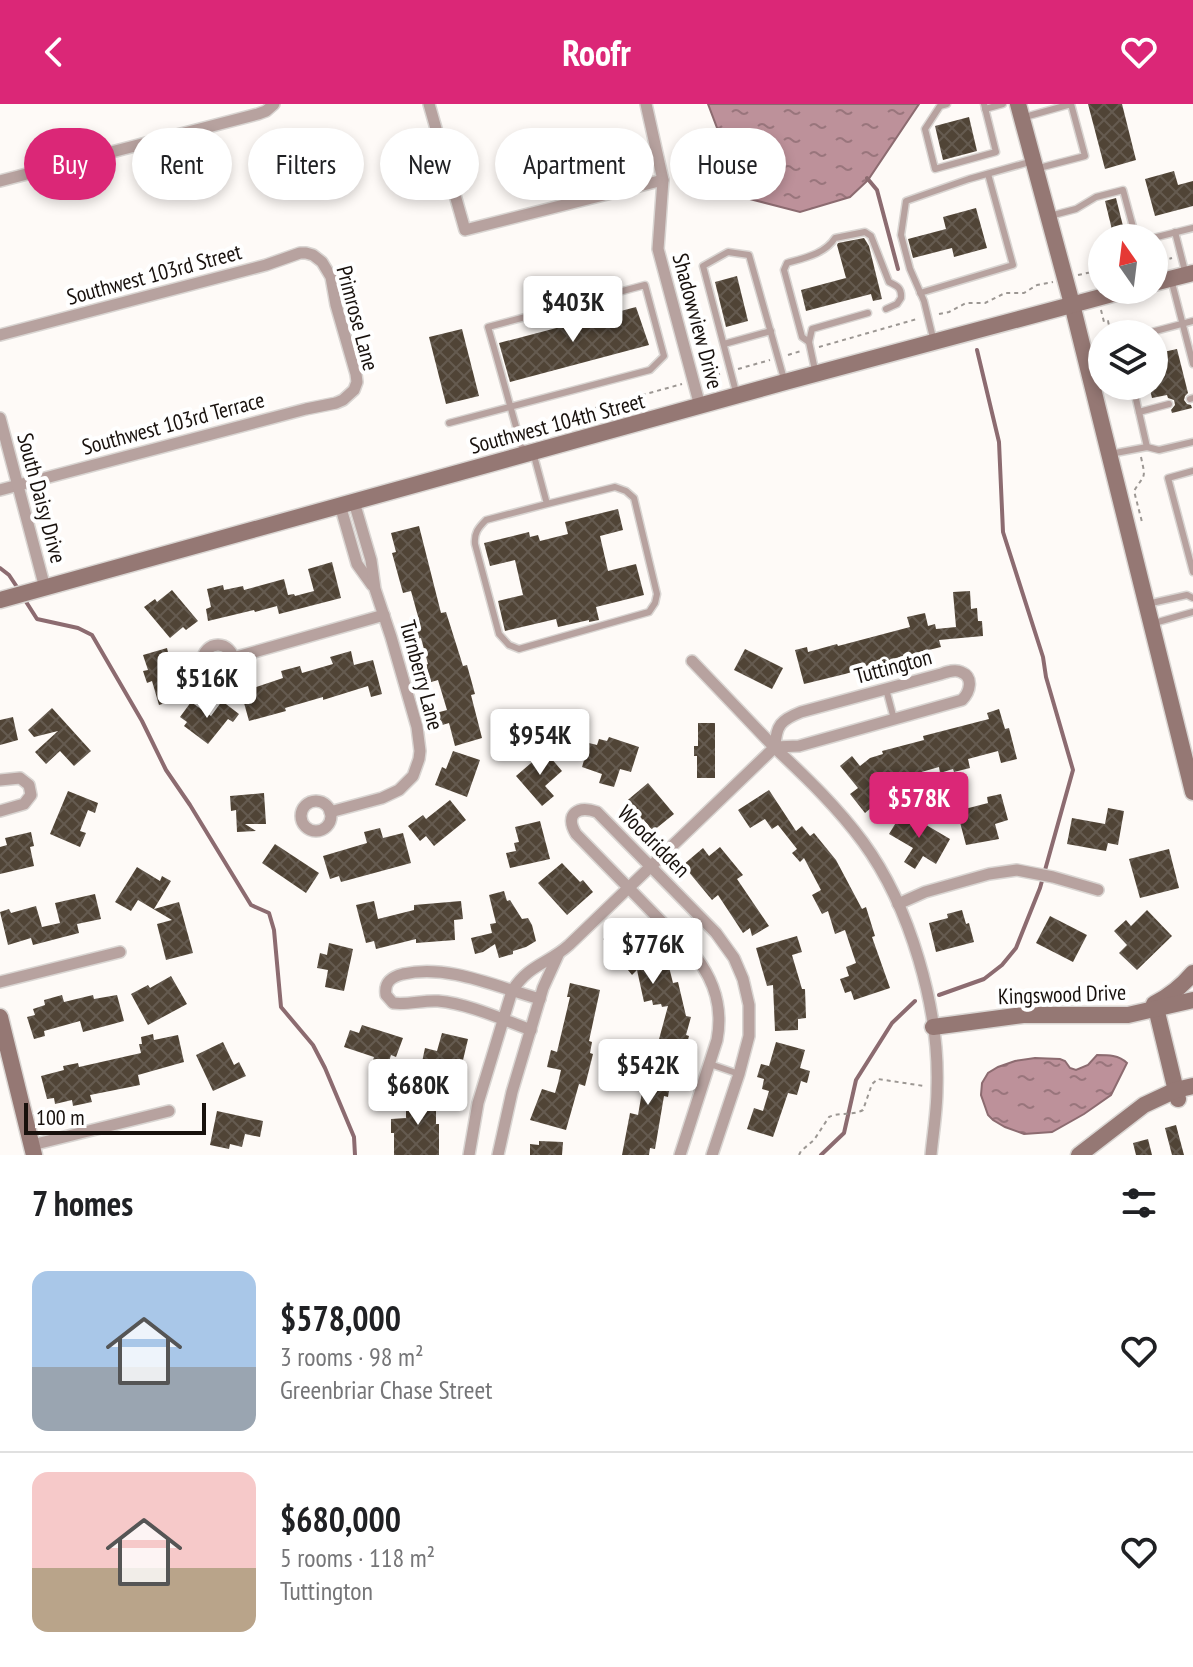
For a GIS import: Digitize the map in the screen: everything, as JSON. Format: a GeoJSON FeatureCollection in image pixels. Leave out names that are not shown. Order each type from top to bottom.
{"type":"FeatureCollection","features":[{"type":"Feature","properties":{"kind":"main road"},"geometry":{"type":"LineString","coordinates":[[1020,111],[1072,304],[1193,792]]}},
{"type":"Feature","properties":{"kind":"main road","name":"Southwest 104th Street"},"geometry":{"type":"LineString","coordinates":[[4,599],[1088,300]]}},
{"type":"Feature","properties":{"kind":"main road"},"geometry":{"type":"LineString","coordinates":[[1182,1096],[1156,1006],[1193,973]]}},
{"type":"Feature","properties":{"kind":"main road","name":"Kingswood Drive"},"geometry":{"type":"LineString","coordinates":[[933,1027],[1023,1015],[1128,1015],[1156,1006],[1193,1000]]}},
{"type":"Feature","properties":{"kind":"main road"},"geometry":{"type":"LineString","coordinates":[[0,1017],[33,1150]]}},
{"type":"Feature","properties":{"kind":"main road"},"geometry":{"type":"LineString","coordinates":[[1079,1155],[1144,1105],[1182,1096],[1193,1086]]}},
{"type":"Feature","properties":{"kind":"street"},"geometry":{"type":"LineString","coordinates":[[0,181],[258,114],[274,104]]}},
{"type":"Feature","properties":{"kind":"street"},"geometry":{"type":"LineString","coordinates":[[429,104],[465,230],[663,180]]}},
{"type":"Feature","properties":{"kind":"street","name":"Shadowview Drive"},"geometry":{"type":"LineString","coordinates":[[646,104],[663,180],[658,249],[700,406]]}},
{"type":"Feature","properties":{"kind":"street","name":"Southwest 103rd Street"},"geometry":{"type":"LineString","coordinates":[[0,335],[266,265],[300,253],[317,257]]}},
{"type":"Feature","properties":{"kind":"street","name":"Primrose Lane"},"geometry":{"type":"LineString","coordinates":[[317,257],[331,277],[356,374],[354,390]]}},
{"type":"Feature","properties":{"kind":"street","name":"Southwest 103rd Terrace"},"geometry":{"type":"LineString","coordinates":[[0,490],[336,403],[354,390]]}},
{"type":"Feature","properties":{"kind":"street","name":"South Daisy Drive"},"geometry":{"type":"LineString","coordinates":[[0,418],[17,485],[37,590]]}},
{"type":"Feature","properties":{"kind":"street","name":"Turnberry Lane"},"geometry":{"type":"LineString","coordinates":[[330,812],[399,790],[413,776],[419,759],[420,741],[375,589],[371,560],[347,504]]}},
{"type":"Feature","properties":{"kind":"street"},"geometry":{"type":"LineString","coordinates":[[233,658],[384,615]]}},
{"type":"Feature","properties":{"kind":"street"},"geometry":{"type":"LineString","coordinates":[[692,661],[852,828],[876,861],[898,904],[919,960],[933,1027],[938,1087],[931,1155]]}},
{"type":"Feature","properties":{"kind":"street","name":"Tuttington"},"geometry":{"type":"LineString","coordinates":[[469,1155],[478,1103],[503,1020],[512,991],[524,974],[558,955],[775,747],[799,746],[962,700],[969,690],[969,679],[962,672],[952,671],[791,716],[780,723],[775,733],[775,747]]}},
{"type":"Feature","properties":{"kind":"street"},"geometry":{"type":"LineString","coordinates":[[0,780],[20,778],[29,785],[31,795],[24,804],[0,811]]}},
{"type":"Feature","properties":{"kind":"street","name":"Woodridden"},"geometry":{"type":"LineString","coordinates":[[680,1155],[720,1023],[714,988],[696,957],[576,834],[571,823],[574,814],[585,809],[597,812],[716,933],[734,958],[747,992],[749,1036],[712,1155]]}},
{"type":"Feature","properties":{"kind":"street"},"geometry":{"type":"LineString","coordinates":[[898,904],[925,892],[989,874],[1017,870],[1098,890]]}},
{"type":"Feature","properties":{"kind":"street"},"geometry":{"type":"LineString","coordinates":[[0,982],[120,952]]}},
{"type":"Feature","properties":{"kind":"street","name":"Tuttington"},"geometry":{"type":"LineString","coordinates":[[498,1155],[505,1114],[540,999],[558,955]]}},
{"type":"Feature","properties":{"kind":"street"},"geometry":{"type":"LineString","coordinates":[[531,1030],[451,1003],[427,1000],[393,1003],[386,995],[386,984],[404,974],[438,971],[540,999]]}},
{"type":"Feature","properties":{"kind":"street"},"geometry":{"type":"LineString","coordinates":[[33,1150],[169,1111]]}},
{"type":"Feature","properties":{"kind":"lane"},"geometry":{"type":"LineString","coordinates":[[947,104],[940,106],[925,129],[935,169],[996,152],[984,106],[1003,104]]}},
{"type":"Feature","properties":{"kind":"lane"},"geometry":{"type":"LineString","coordinates":[[934,342],[901,235],[906,201],[988,174],[1085,156],[1071,104],[1020,111]]}},
{"type":"Feature","properties":{"kind":"lane"},"geometry":{"type":"LineString","coordinates":[[920,293],[1013,265],[988,174]]}},
{"type":"Feature","properties":{"kind":"lane"},"geometry":{"type":"LineString","coordinates":[[1048,216],[1076,209],[1096,197],[1123,190],[1132,224]]}},
{"type":"Feature","properties":{"kind":"lane"},"geometry":{"type":"LineString","coordinates":[[1168,234],[1193,228]]}},
{"type":"Feature","properties":{"kind":"lane"},"geometry":{"type":"LineString","coordinates":[[809,345],[802,337],[784,270],[787,263],[814,254],[835,238],[865,232],[874,240],[889,282],[901,292],[897,304],[886,309]]}},
{"type":"Feature","properties":{"kind":"lane"},"geometry":{"type":"LineString","coordinates":[[1175,232],[1183,276],[1183,323],[1193,364]]}},
{"type":"Feature","properties":{"kind":"lane"},"geometry":{"type":"LineString","coordinates":[[737,396],[703,266],[728,252],[749,255],[785,382]]}},
{"type":"Feature","properties":{"kind":"lane"},"geometry":{"type":"LineString","coordinates":[[449,423],[510,406],[650,370],[664,356],[645,285],[488,327],[510,406],[517,429],[547,504]]}},
{"type":"Feature","properties":{"kind":"lane"},"geometry":{"type":"LineString","coordinates":[[816,374],[809,345],[812,329],[868,313]]}},
{"type":"Feature","properties":{"kind":"lane"},"geometry":{"type":"LineString","coordinates":[[1168,327],[1193,321]]}},
{"type":"Feature","properties":{"kind":"lane"},"geometry":{"type":"LineString","coordinates":[[724,344],[771,331]]}},
{"type":"Feature","properties":{"kind":"lane"},"geometry":{"type":"LineString","coordinates":[[1136,400],[1143,448]]}},
{"type":"Feature","properties":{"kind":"lane"},"geometry":{"type":"LineString","coordinates":[[1139,412],[1169,404]]}},
{"type":"Feature","properties":{"kind":"lane"},"geometry":{"type":"LineString","coordinates":[[1109,454],[1143,448],[1159,450],[1193,442]]}},
{"type":"Feature","properties":{"kind":"lane"},"geometry":{"type":"LineString","coordinates":[[1193,471],[1168,478],[1193,572]]}},
{"type":"Feature","properties":{"kind":"lane"},"geometry":{"type":"LineString","coordinates":[[615,487],[634,498],[657,594],[649,612],[519,649],[504,641],[499,634],[474,536],[486,520],[547,504],[615,487]]}},
{"type":"Feature","properties":{"kind":"lane"},"geometry":{"type":"LineString","coordinates":[[1147,604],[1187,595],[1193,598]]}},
{"type":"Feature","properties":{"kind":"lane"},"geometry":{"type":"LineString","coordinates":[[1151,624],[1193,612]]}},
{"type":"Feature","properties":{"kind":"lane"},"geometry":{"type":"LineString","coordinates":[[886,689],[894,719]]}},
{"type":"Feature","properties":{"kind":"lane"},"geometry":{"type":"LineString","coordinates":[[710,1064],[739,1074]]}},
{"type":"Feature","properties":{"kind":"path"},"geometry":{"type":"LineString","coordinates":[[731,371],[809,345],[949,312],[966,303],[985,303],[1005,293],[1024,293],[1037,285],[1088,273]]}},
{"type":"Feature","properties":{"kind":"path"},"geometry":{"type":"LineString","coordinates":[[517,429],[684,383]]}},
{"type":"Feature","properties":{"kind":"path"},"geometry":{"type":"LineString","coordinates":[[1143,448],[1145,475],[1134,491],[1144,532]]}},
{"type":"Feature","properties":{"kind":"path"},"geometry":{"type":"LineString","coordinates":[[799,1155],[814,1140],[829,1117],[863,1110],[872,1084],[878,1079],[938,1087]]}},
{"type":"Feature","properties":{"kind":"water"},"geometry":{"type":"Polygon","coordinates":[[[708,104],[919,104],[868,180],[850,197],[800,212],[754,200],[786,200],[786,128],[717,128],[708,104]]]}},
{"type":"Feature","properties":{"kind":"water"},"geometry":{"type":"Polygon","coordinates":[[[1097,1055],[1117,1057],[1127,1063],[1111,1095],[1052,1132],[1024,1134],[1005,1127],[988,1115],[981,1095],[982,1083],[988,1073],[998,1067],[1035,1058],[1060,1059],[1076,1070],[1088,1065],[1097,1055]]]}},
{"type":"Feature","properties":{"kind":"building"},"geometry":{"type":"Polygon","coordinates":[[[1088,104],[1122,104],[1136,160],[1105,169],[1088,104]]]}},
{"type":"Feature","properties":{"kind":"building"},"geometry":{"type":"Polygon","coordinates":[[[969,117],[977,151],[943,160],[935,126],[969,117]]]}},
{"type":"Feature","properties":{"kind":"building"},"geometry":{"type":"Polygon","coordinates":[[[1174,171],[1178,185],[1193,181],[1193,206],[1155,216],[1145,179],[1174,171]]]}},
{"type":"Feature","properties":{"kind":"building"},"geometry":{"type":"Polygon","coordinates":[[[1116,198],[1122,224],[1111,224],[1105,201],[1116,198]]]}},
{"type":"Feature","properties":{"kind":"building"},"geometry":{"type":"Polygon","coordinates":[[[976,208],[987,248],[954,257],[952,248],[913,258],[908,239],[946,229],[943,217],[976,208]]]}},
{"type":"Feature","properties":{"kind":"building"},"geometry":{"type":"Polygon","coordinates":[[[864,238],[869,246],[882,299],[873,301],[871,294],[806,311],[801,290],[846,278],[838,243],[864,238]]]}},
{"type":"Feature","properties":{"kind":"building"},"geometry":{"type":"Polygon","coordinates":[[[737,276],[748,321],[726,327],[715,282],[737,276]]]}},
{"type":"Feature","properties":{"kind":"building"},"geometry":{"type":"Polygon","coordinates":[[[636,307],[649,345],[510,382],[499,343],[636,307]]]}},
{"type":"Feature","properties":{"kind":"building"},"geometry":{"type":"Polygon","coordinates":[[[462,329],[479,396],[446,404],[429,337],[462,329]]]}},
{"type":"Feature","properties":{"kind":"building"},"geometry":{"type":"Polygon","coordinates":[[[1177,349],[1188,393],[1184,400],[1192,408],[1172,413],[1175,405],[1174,400],[1168,398],[1168,351],[1177,349]]]}},
{"type":"Feature","properties":{"kind":"building"},"geometry":{"type":"Polygon","coordinates":[[[618,509],[623,530],[600,536],[608,571],[636,564],[644,595],[596,607],[599,620],[558,627],[556,619],[505,631],[498,601],[523,595],[515,560],[490,566],[484,543],[529,532],[530,537],[538,535],[540,541],[568,534],[565,522],[618,509]]]}},
{"type":"Feature","properties":{"kind":"building"},"geometry":{"type":"Polygon","coordinates":[[[419,526],[441,613],[446,612],[475,694],[471,695],[482,738],[455,746],[449,723],[439,726],[436,713],[447,710],[438,680],[428,683],[423,666],[428,664],[421,638],[417,639],[412,621],[419,620],[411,591],[403,593],[392,553],[396,552],[391,533],[419,526]]]}},
{"type":"Feature","properties":{"kind":"building"},"geometry":{"type":"Polygon","coordinates":[[[332,562],[341,598],[279,614],[277,606],[208,621],[206,609],[211,607],[207,589],[223,585],[224,590],[243,586],[244,590],[284,579],[288,595],[295,596],[314,591],[308,569],[332,562]]]}},
{"type":"Feature","properties":{"kind":"building"},"geometry":{"type":"Polygon","coordinates":[[[172,590],[198,621],[186,630],[183,627],[170,638],[144,607],[155,599],[157,602],[172,590]]]}},
{"type":"Feature","properties":{"kind":"building"},"geometry":{"type":"Polygon","coordinates":[[[970,591],[971,609],[977,608],[983,636],[939,640],[941,647],[804,684],[795,650],[807,647],[808,652],[838,646],[910,627],[907,617],[925,613],[928,626],[935,624],[936,629],[956,627],[953,592],[970,591]]]}},
{"type":"Feature","properties":{"kind":"building"},"geometry":{"type":"Polygon","coordinates":[[[167,648],[175,682],[170,684],[175,700],[159,705],[152,681],[147,683],[143,671],[148,670],[143,655],[167,648]]]}},
{"type":"Feature","properties":{"kind":"building"},"geometry":{"type":"Polygon","coordinates":[[[745,649],[783,668],[772,689],[734,670],[745,649]]]}},
{"type":"Feature","properties":{"kind":"building"},"geometry":{"type":"Polygon","coordinates":[[[351,651],[354,665],[373,660],[382,694],[371,697],[368,686],[249,721],[241,692],[283,678],[281,671],[300,666],[302,673],[333,664],[330,657],[351,651]]]}},
{"type":"Feature","properties":{"kind":"building"},"geometry":{"type":"Polygon","coordinates":[[[222,701],[239,714],[233,722],[228,719],[208,744],[184,726],[187,722],[180,717],[191,702],[211,716],[222,701]]]}},
{"type":"Feature","properties":{"kind":"building"},"geometry":{"type":"Polygon","coordinates":[[[52,708],[91,751],[74,766],[60,751],[46,764],[35,752],[58,731],[34,737],[28,730],[52,708]]]}},
{"type":"Feature","properties":{"kind":"building"},"geometry":{"type":"Polygon","coordinates":[[[999,709],[1005,729],[1009,728],[1017,759],[1001,763],[998,751],[968,759],[970,768],[954,772],[953,769],[940,773],[939,767],[904,777],[903,772],[879,779],[890,792],[865,813],[850,794],[858,788],[840,766],[852,756],[860,766],[870,758],[883,754],[882,751],[924,740],[923,736],[989,719],[987,713],[999,709]]]}},
{"type":"Feature","properties":{"kind":"building"},"geometry":{"type":"Polygon","coordinates":[[[13,717],[18,740],[0,745],[0,720],[13,717]]]}},
{"type":"Feature","properties":{"kind":"building"},"geometry":{"type":"Polygon","coordinates":[[[698,723],[715,723],[715,778],[697,778],[694,746],[698,746],[698,723]]]}},
{"type":"Feature","properties":{"kind":"building"},"geometry":{"type":"Polygon","coordinates":[[[609,737],[639,747],[631,772],[620,769],[614,787],[599,783],[602,774],[582,767],[589,743],[597,745],[599,739],[607,741],[609,737]]]}},
{"type":"Feature","properties":{"kind":"building"},"geometry":{"type":"Polygon","coordinates":[[[453,751],[480,760],[467,797],[435,785],[453,751]]]}},
{"type":"Feature","properties":{"kind":"building"},"geometry":{"type":"Polygon","coordinates":[[[545,751],[562,771],[545,786],[554,796],[542,806],[516,776],[545,751]]]}},
{"type":"Feature","properties":{"kind":"building"},"geometry":{"type":"Polygon","coordinates":[[[648,783],[674,814],[653,831],[643,819],[639,822],[623,804],[648,783]]]}},
{"type":"Feature","properties":{"kind":"building"},"geometry":{"type":"Polygon","coordinates":[[[769,790],[796,831],[802,826],[810,836],[814,833],[836,860],[862,909],[866,907],[875,936],[872,937],[890,988],[854,1000],[851,991],[845,993],[840,979],[849,976],[846,967],[856,963],[845,930],[835,934],[828,911],[822,914],[812,895],[821,890],[804,858],[800,862],[792,853],[797,849],[778,825],[772,829],[765,819],[750,828],[738,810],[769,790]]]}},
{"type":"Feature","properties":{"kind":"building"},"geometry":{"type":"Polygon","coordinates":[[[68,791],[98,803],[95,813],[88,810],[80,831],[86,833],[80,847],[50,834],[68,791]]]}},
{"type":"Feature","properties":{"kind":"building"},"geometry":{"type":"Polygon","coordinates":[[[264,793],[266,824],[245,824],[256,831],[237,832],[236,810],[231,811],[230,796],[264,793]]]}},
{"type":"Feature","properties":{"kind":"building"},"geometry":{"type":"Polygon","coordinates":[[[1001,794],[1008,820],[995,824],[999,839],[966,845],[957,811],[988,803],[987,797],[1001,794]]]}},
{"type":"Feature","properties":{"kind":"building"},"geometry":{"type":"Polygon","coordinates":[[[450,800],[466,820],[434,846],[426,836],[420,841],[408,826],[423,815],[426,819],[450,800]]]}},
{"type":"Feature","properties":{"kind":"building"},"geometry":{"type":"Polygon","coordinates":[[[1108,808],[1124,811],[1118,845],[1108,843],[1106,851],[1067,844],[1072,818],[1105,824],[1108,808]]]}},
{"type":"Feature","properties":{"kind":"building"},"geometry":{"type":"Polygon","coordinates":[[[903,811],[918,826],[916,819],[950,839],[936,864],[923,856],[915,869],[904,862],[913,848],[889,834],[903,811]]]}},
{"type":"Feature","properties":{"kind":"building"},"geometry":{"type":"Polygon","coordinates":[[[540,821],[550,859],[510,868],[506,853],[516,851],[514,843],[519,842],[515,827],[540,821]]]}},
{"type":"Feature","properties":{"kind":"building"},"geometry":{"type":"Polygon","coordinates":[[[380,828],[383,838],[403,833],[411,863],[341,882],[339,876],[330,879],[323,856],[367,843],[364,832],[380,828]]]}},
{"type":"Feature","properties":{"kind":"building"},"geometry":{"type":"Polygon","coordinates":[[[31,832],[34,866],[0,874],[0,847],[7,845],[5,838],[31,832]]]}},
{"type":"Feature","properties":{"kind":"building"},"geometry":{"type":"Polygon","coordinates":[[[275,844],[319,873],[306,893],[262,863],[275,844]]]}},
{"type":"Feature","properties":{"kind":"building"},"geometry":{"type":"Polygon","coordinates":[[[720,847],[743,875],[737,879],[769,926],[752,936],[750,928],[743,933],[718,895],[712,900],[683,865],[703,848],[709,856],[720,847]]]}},
{"type":"Feature","properties":{"kind":"building"},"geometry":{"type":"Polygon","coordinates":[[[1169,849],[1179,888],[1140,898],[1129,859],[1169,849]]]}},
{"type":"Feature","properties":{"kind":"building"},"geometry":{"type":"Polygon","coordinates":[[[562,863],[593,892],[567,915],[538,883],[562,863]]]}},
{"type":"Feature","properties":{"kind":"building"},"geometry":{"type":"Polygon","coordinates":[[[137,867],[160,881],[162,876],[171,881],[154,909],[179,902],[193,953],[166,960],[157,924],[172,920],[138,900],[131,911],[115,902],[137,867]]]}},
{"type":"Feature","properties":{"kind":"building"},"geometry":{"type":"Polygon","coordinates":[[[504,891],[507,901],[510,900],[522,919],[528,918],[536,941],[499,958],[495,944],[475,954],[471,938],[492,933],[490,924],[496,923],[489,895],[504,891]]]}},
{"type":"Feature","properties":{"kind":"building"},"geometry":{"type":"Polygon","coordinates":[[[95,894],[101,919],[77,924],[79,933],[33,945],[31,938],[8,945],[0,912],[9,909],[11,913],[36,906],[42,927],[60,923],[55,903],[95,894]]]}},
{"type":"Feature","properties":{"kind":"building"},"geometry":{"type":"Polygon","coordinates":[[[374,901],[378,919],[414,910],[414,905],[461,901],[463,919],[454,920],[455,940],[416,943],[416,939],[376,949],[374,941],[366,943],[356,905],[374,901]]]}},
{"type":"Feature","properties":{"kind":"building"},"geometry":{"type":"Polygon","coordinates":[[[962,910],[974,942],[936,952],[929,923],[962,910]]]}},
{"type":"Feature","properties":{"kind":"building"},"geometry":{"type":"Polygon","coordinates":[[[1147,910],[1172,936],[1137,970],[1119,953],[1127,945],[1114,931],[1126,920],[1131,926],[1147,910]]]}},
{"type":"Feature","properties":{"kind":"building"},"geometry":{"type":"Polygon","coordinates":[[[1050,916],[1087,935],[1073,962],[1036,943],[1050,916]]]}},
{"type":"Feature","properties":{"kind":"building"},"geometry":{"type":"Polygon","coordinates":[[[625,922],[644,946],[640,950],[656,970],[669,967],[673,983],[678,982],[686,1016],[691,1017],[685,1051],[658,1043],[668,1006],[653,1005],[652,1000],[644,1002],[637,970],[632,975],[603,939],[625,922]]]}},
{"type":"Feature","properties":{"kind":"building"},"geometry":{"type":"Polygon","coordinates":[[[797,936],[802,952],[792,955],[802,989],[805,989],[806,1018],[798,1019],[798,1030],[775,1031],[773,985],[767,986],[756,948],[797,936]]]}},
{"type":"Feature","properties":{"kind":"building"},"geometry":{"type":"Polygon","coordinates":[[[329,943],[353,949],[344,991],[325,987],[328,970],[317,968],[320,953],[327,955],[329,943]]]}},
{"type":"Feature","properties":{"kind":"building"},"geometry":{"type":"Polygon","coordinates":[[[171,976],[187,1004],[148,1025],[131,994],[171,976]]]}},
{"type":"Feature","properties":{"kind":"building"},"geometry":{"type":"Polygon","coordinates":[[[570,983],[600,990],[589,1041],[592,1042],[590,1053],[593,1054],[585,1086],[579,1084],[566,1130],[530,1120],[542,1089],[555,1093],[558,1083],[561,1070],[547,1067],[551,1050],[557,1052],[570,997],[567,997],[570,983]]]}},
{"type":"Feature","properties":{"kind":"building"},"geometry":{"type":"Polygon","coordinates":[[[62,995],[64,1002],[93,995],[94,999],[117,995],[124,1021],[83,1032],[80,1021],[44,1031],[45,1036],[34,1039],[27,1017],[35,1015],[33,1009],[45,1005],[44,1000],[62,995]]]}},
{"type":"Feature","properties":{"kind":"building"},"geometry":{"type":"Polygon","coordinates":[[[362,1025],[403,1038],[396,1057],[391,1055],[386,1071],[371,1066],[374,1057],[344,1047],[350,1030],[359,1033],[362,1025]]]}},
{"type":"Feature","properties":{"kind":"building"},"geometry":{"type":"Polygon","coordinates":[[[442,1033],[468,1039],[459,1077],[439,1073],[441,1066],[422,1062],[425,1048],[437,1051],[442,1033]]]}},
{"type":"Feature","properties":{"kind":"building"},"geometry":{"type":"Polygon","coordinates":[[[153,1034],[154,1040],[178,1035],[184,1062],[138,1075],[140,1085],[90,1095],[92,1102],[73,1106],[72,1100],[55,1104],[54,1098],[47,1099],[41,1076],[64,1070],[63,1066],[78,1063],[79,1067],[141,1053],[141,1037],[153,1034]]]}},
{"type":"Feature","properties":{"kind":"building"},"geometry":{"type":"Polygon","coordinates":[[[223,1042],[234,1065],[239,1062],[246,1076],[213,1091],[196,1055],[223,1042]]]}},
{"type":"Feature","properties":{"kind":"building"},"geometry":{"type":"Polygon","coordinates":[[[776,1042],[805,1050],[800,1068],[810,1071],[807,1083],[801,1081],[797,1095],[788,1093],[773,1137],[747,1129],[754,1108],[763,1111],[769,1091],[762,1089],[764,1079],[757,1077],[761,1064],[769,1066],[776,1042]]]}},
{"type":"Feature","properties":{"kind":"building"},"geometry":{"type":"Polygon","coordinates":[[[641,1058],[662,1062],[661,1068],[678,1072],[675,1086],[670,1085],[668,1097],[664,1096],[655,1149],[650,1148],[649,1155],[622,1155],[630,1113],[638,1115],[642,1092],[634,1090],[641,1058]]]}},
{"type":"Feature","properties":{"kind":"building"},"geometry":{"type":"Polygon","coordinates":[[[414,1089],[433,1089],[436,1124],[439,1124],[439,1155],[394,1155],[391,1119],[406,1118],[406,1099],[414,1099],[414,1089]]]}},
{"type":"Feature","properties":{"kind":"building"},"geometry":{"type":"Polygon","coordinates":[[[217,1111],[263,1121],[260,1137],[245,1134],[242,1147],[230,1144],[229,1149],[210,1145],[217,1111]]]}},
{"type":"Feature","properties":{"kind":"building"},"geometry":{"type":"Polygon","coordinates":[[[1176,1125],[1184,1155],[1172,1155],[1165,1128],[1176,1125]]]}},
{"type":"Feature","properties":{"kind":"building"},"geometry":{"type":"Polygon","coordinates":[[[1148,1139],[1152,1155],[1136,1155],[1133,1143],[1148,1139]]]}},
{"type":"Feature","properties":{"kind":"building"},"geometry":{"type":"Polygon","coordinates":[[[539,1141],[563,1142],[562,1155],[530,1155],[530,1144],[539,1145],[539,1141]]]}},
{"type":"Feature","properties":{"kind":"waterway"},"geometry":{"type":"LineString","coordinates":[[867,178],[877,190],[898,269]]}},
{"type":"Feature","properties":{"kind":"waterway"},"geometry":{"type":"LineString","coordinates":[[939,995],[984,979],[1002,965],[1016,948],[1040,888],[1073,770],[1043,657],[1003,532],[999,442],[977,350]]}},
{"type":"Feature","properties":{"kind":"waterway"},"geometry":{"type":"LineString","coordinates":[[0,568],[19,590]]}},
{"type":"Feature","properties":{"kind":"waterway"},"geometry":{"type":"LineString","coordinates":[[23,597],[37,619],[78,628],[92,635],[142,721],[166,770],[251,905],[269,913],[274,930],[281,1007],[313,1045],[325,1068],[354,1137],[355,1155]]}},
{"type":"Feature","properties":{"kind":"waterway"},"geometry":{"type":"LineString","coordinates":[[821,1155],[844,1133],[856,1080],[892,1023],[915,1001]]}}]}
